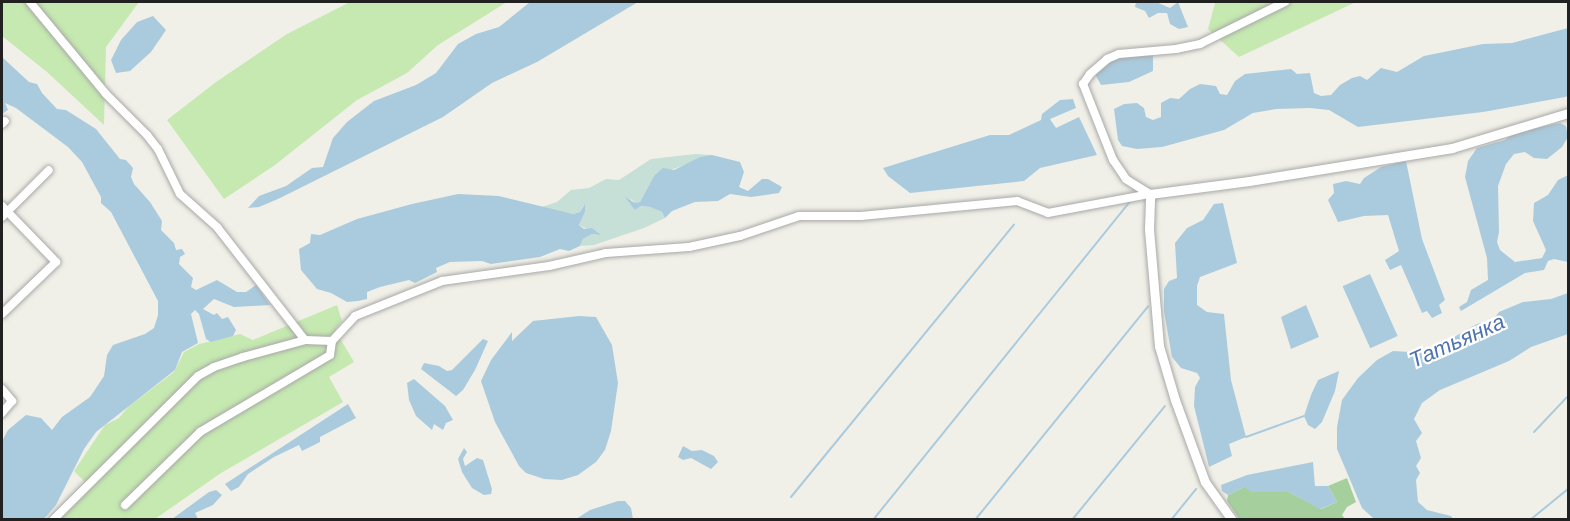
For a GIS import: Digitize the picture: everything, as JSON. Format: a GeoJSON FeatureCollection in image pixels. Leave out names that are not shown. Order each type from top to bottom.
{"type":"FeatureCollection","features":[{"type":"Feature","properties":{"kind":"street"},"geometry":{"type":"LineString","coordinates":[[30,2],[106,94],[147,135],[158,149],[180,194],[217,227],[305,340]]}},
{"type":"Feature","properties":{"kind":"street"},"geometry":{"type":"LineString","coordinates":[[1150,194],[1141,191],[1126,179],[1113,160],[1083,84],[1090,74],[1107,59],[1119,54],[1176,49],[1200,44],[1285,2]]}},
{"type":"Feature","properties":{"kind":"street"},"geometry":{"type":"LineString","coordinates":[[125,505],[200,432],[330,355],[332,341],[355,316],[442,281],[549,266],[606,253],[689,247],[740,236],[799,216],[861,216],[1017,201],[1048,213],[1150,194],[1250,181],[1452,148],[1569,113]]}},
{"type":"Feature","properties":{"kind":"street"},"geometry":{"type":"LineString","coordinates":[[2,314],[56,262],[3,212],[49,170]]}},
{"type":"Feature","properties":{"kind":"street"},"geometry":{"type":"LineString","coordinates":[[1150,194],[1149,229],[1159,346],[1175,400],[1205,482],[1232,519]]}},
{"type":"Feature","properties":{"kind":"street"},"geometry":{"type":"LineString","coordinates":[[53,519],[198,376],[214,367],[243,357],[305,340],[332,341]]}},
{"type":"Feature","properties":{"kind":"street"},"geometry":{"type":"LineString","coordinates":[[2,388],[12,401],[2,413]]}},
{"type":"Feature","properties":{"kind":"green space"},"geometry":{"type":"Polygon","coordinates":[[[2,2],[139,2],[106,47],[104,125],[47,72],[2,36],[2,2]]]}},
{"type":"Feature","properties":{"kind":"green space"},"geometry":{"type":"Polygon","coordinates":[[[350,2],[507,2],[438,45],[407,73],[357,100],[275,165],[224,199],[167,120],[216,82],[287,34],[350,2]]]}},
{"type":"Feature","properties":{"kind":"green space"},"geometry":{"type":"Polygon","coordinates":[[[1356,2],[1239,57],[1208,29],[1215,3],[1356,2]]]}},
{"type":"Feature","properties":{"kind":"green space"},"geometry":{"type":"Polygon","coordinates":[[[337,305],[342,321],[335,330],[354,362],[329,377],[343,402],[221,473],[155,519],[53,520],[87,484],[74,471],[105,425],[119,418],[128,407],[174,372],[184,352],[199,344],[240,334],[253,340],[337,305]]]}},
{"type":"Feature","properties":{"kind":"green space"},"geometry":{"type":"Polygon","coordinates":[[[1347,478],[1356,502],[1347,507],[1342,515],[1345,519],[1240,520],[1227,501],[1228,495],[1244,487],[1289,492],[1321,509],[1337,502],[1328,486],[1347,478]]]}},
{"type":"Feature","properties":{"kind":"shaded area"},"geometry":{"type":"Polygon","coordinates":[[[695,154],[712,155],[654,176],[640,202],[635,203],[630,198],[635,210],[641,206],[650,207],[662,212],[665,218],[644,228],[594,245],[580,246],[583,239],[592,234],[599,235],[579,225],[585,212],[584,205],[580,212],[573,214],[539,208],[557,202],[571,190],[589,188],[606,179],[619,180],[651,159],[695,154]]]}},
{"type":"Feature","properties":{"kind":"water"},"geometry":{"type":"Polygon","coordinates":[[[530,2],[638,2],[537,62],[492,83],[443,117],[278,199],[259,207],[248,208],[259,196],[286,186],[312,168],[323,167],[333,138],[347,122],[374,101],[416,85],[436,73],[458,44],[476,34],[499,27],[530,2]]]}},
{"type":"Feature","properties":{"kind":"water"},"geometry":{"type":"Polygon","coordinates":[[[1136,2],[1156,2],[1170,8],[1178,2],[1188,27],[1179,29],[1170,24],[1167,13],[1158,13],[1149,18],[1145,11],[1135,7],[1136,2]]]}},
{"type":"Feature","properties":{"kind":"water"},"geometry":{"type":"Polygon","coordinates":[[[153,16],[166,30],[151,52],[130,71],[116,73],[111,60],[121,40],[137,22],[153,16]]]}},
{"type":"Feature","properties":{"kind":"water"},"geometry":{"type":"Polygon","coordinates":[[[1568,28],[1568,96],[1565,97],[1483,112],[1358,127],[1329,110],[1276,109],[1253,113],[1224,130],[1162,147],[1137,149],[1122,146],[1118,140],[1114,109],[1124,104],[1137,103],[1144,108],[1146,117],[1153,120],[1161,117],[1161,103],[1170,98],[1179,99],[1200,84],[1216,86],[1220,94],[1227,95],[1235,81],[1245,74],[1291,69],[1297,74],[1310,73],[1314,93],[1321,96],[1331,95],[1340,85],[1352,78],[1360,76],[1367,80],[1381,68],[1397,72],[1424,56],[1483,44],[1512,43],[1568,28]]]}},
{"type":"Feature","properties":{"kind":"water"},"geometry":{"type":"Polygon","coordinates":[[[1153,54],[1153,71],[1129,82],[1101,85],[1095,74],[1117,56],[1153,54]]]}},
{"type":"Feature","properties":{"kind":"water"},"geometry":{"type":"Polygon","coordinates":[[[2,57],[29,82],[37,84],[57,109],[66,110],[96,129],[120,159],[126,160],[133,168],[131,177],[134,184],[150,202],[162,221],[161,230],[174,243],[176,250],[182,249],[185,254],[180,257],[179,264],[193,278],[191,287],[196,290],[217,280],[237,292],[246,292],[256,285],[270,305],[234,307],[214,299],[203,309],[214,315],[217,313],[222,319],[228,317],[236,330],[233,336],[211,342],[206,339],[199,314],[195,310],[191,314],[198,343],[182,352],[175,370],[96,432],[84,449],[56,505],[44,519],[2,519],[2,441],[8,430],[26,415],[41,418],[52,430],[62,417],[90,397],[104,376],[107,355],[113,345],[145,334],[154,328],[158,315],[158,301],[111,212],[101,203],[101,197],[82,162],[68,147],[16,108],[5,103],[8,110],[2,114],[2,57]]]}},
{"type":"Feature","properties":{"kind":"water"},"geometry":{"type":"Polygon","coordinates":[[[1073,99],[1076,108],[1050,119],[1056,128],[1079,117],[1097,155],[1040,168],[1024,181],[910,193],[888,176],[883,168],[990,135],[1009,135],[1041,120],[1042,114],[1060,100],[1073,99]]]}},
{"type":"Feature","properties":{"kind":"water"},"geometry":{"type":"Polygon","coordinates":[[[1560,123],[1566,126],[1568,137],[1562,147],[1547,159],[1534,158],[1525,152],[1514,154],[1506,164],[1498,186],[1499,232],[1497,242],[1500,250],[1515,262],[1542,258],[1546,250],[1533,221],[1534,203],[1548,195],[1558,180],[1568,175],[1568,262],[1554,259],[1548,261],[1544,270],[1525,273],[1461,311],[1459,307],[1467,302],[1471,290],[1488,280],[1487,258],[1465,177],[1468,161],[1477,148],[1505,140],[1516,132],[1560,123]]]}},
{"type":"Feature","properties":{"kind":"water"},"geometry":{"type":"Polygon","coordinates":[[[712,155],[740,162],[744,172],[739,187],[748,191],[762,179],[768,179],[782,187],[779,193],[751,197],[730,194],[718,201],[695,202],[672,211],[665,218],[662,212],[650,207],[641,206],[635,210],[625,197],[635,203],[640,202],[654,176],[663,168],[674,170],[700,157],[712,155]]]}},
{"type":"Feature","properties":{"kind":"water"},"geometry":{"type":"Polygon","coordinates":[[[1406,161],[1422,239],[1445,300],[1439,305],[1442,313],[1432,318],[1427,311],[1422,313],[1401,265],[1390,270],[1385,260],[1399,251],[1388,215],[1364,216],[1338,222],[1328,200],[1334,193],[1333,184],[1346,181],[1360,184],[1364,178],[1381,167],[1406,161]]]}},
{"type":"Feature","properties":{"kind":"water"},"geometry":{"type":"Polygon","coordinates":[[[458,194],[499,196],[573,214],[580,212],[585,204],[585,212],[579,225],[584,229],[592,228],[601,235],[592,234],[583,239],[580,246],[569,251],[560,249],[540,257],[491,264],[482,261],[450,262],[436,268],[437,272],[415,283],[409,280],[380,287],[367,292],[367,299],[358,301],[347,302],[331,293],[317,289],[301,270],[299,249],[310,243],[311,234],[320,235],[357,219],[458,194]]]}},
{"type":"Feature","properties":{"kind":"water"},"geometry":{"type":"Polygon","coordinates":[[[1223,203],[1237,263],[1200,277],[1197,286],[1197,305],[1207,312],[1224,314],[1231,380],[1246,437],[1229,444],[1232,456],[1209,467],[1194,406],[1195,387],[1200,378],[1197,373],[1181,368],[1172,357],[1164,311],[1164,289],[1169,281],[1177,278],[1175,243],[1187,228],[1203,220],[1214,204],[1223,203]]]}},
{"type":"Feature","properties":{"kind":"water"},"geometry":{"type":"Polygon","coordinates":[[[1370,274],[1398,336],[1370,348],[1343,286],[1370,274]]]}},
{"type":"Feature","properties":{"kind":"water","name":"Татьянка"},"geometry":{"type":"Polygon","coordinates":[[[1568,293],[1568,334],[1531,347],[1509,361],[1440,390],[1422,403],[1414,419],[1422,433],[1416,441],[1421,458],[1416,466],[1420,473],[1416,480],[1418,502],[1427,510],[1451,516],[1453,519],[1374,519],[1362,508],[1337,449],[1337,427],[1342,400],[1358,378],[1377,360],[1393,351],[1426,353],[1477,324],[1492,321],[1499,312],[1523,302],[1551,299],[1568,293]]]}},
{"type":"Feature","properties":{"kind":"water"},"geometry":{"type":"Polygon","coordinates":[[[1306,305],[1319,337],[1291,349],[1281,317],[1306,305]]]}},
{"type":"Feature","properties":{"kind":"water"},"geometry":{"type":"Polygon","coordinates":[[[579,316],[596,317],[612,345],[618,383],[611,431],[605,450],[596,462],[578,475],[562,480],[544,479],[526,473],[519,466],[495,422],[481,381],[491,360],[512,332],[512,341],[533,321],[579,316]]]}},
{"type":"Feature","properties":{"kind":"water"},"geometry":{"type":"Polygon","coordinates":[[[483,339],[488,341],[475,370],[463,390],[456,396],[421,369],[424,363],[439,366],[447,371],[452,370],[483,339]]]}},
{"type":"Feature","properties":{"kind":"water"},"geometry":{"type":"Polygon","coordinates":[[[1339,371],[1335,391],[1322,422],[1315,429],[1308,425],[1304,416],[1311,395],[1318,380],[1339,371]]]}},
{"type":"Feature","properties":{"kind":"water"},"geometry":{"type":"Polygon","coordinates":[[[414,379],[445,406],[453,420],[446,423],[443,430],[434,424],[432,430],[416,416],[409,400],[407,383],[414,379]]]}},
{"type":"Feature","properties":{"kind":"water"},"geometry":{"type":"Polygon","coordinates":[[[348,404],[356,418],[320,437],[320,442],[302,451],[299,445],[274,457],[248,474],[239,487],[231,491],[225,484],[348,404]]]}},
{"type":"Feature","properties":{"kind":"water"},"geometry":{"type":"Polygon","coordinates":[[[683,446],[692,451],[702,450],[714,456],[718,462],[711,469],[691,458],[683,460],[678,457],[683,446]]]}},
{"type":"Feature","properties":{"kind":"water"},"geometry":{"type":"Polygon","coordinates":[[[464,448],[467,452],[463,459],[465,466],[477,458],[483,460],[492,489],[491,494],[484,495],[472,488],[462,472],[458,459],[464,448]]]}},
{"type":"Feature","properties":{"kind":"water"},"geometry":{"type":"Polygon","coordinates":[[[1313,462],[1315,486],[1328,486],[1337,502],[1320,509],[1289,492],[1252,492],[1244,487],[1228,495],[1222,491],[1221,485],[1247,475],[1313,462]]]}},
{"type":"Feature","properties":{"kind":"water"},"geometry":{"type":"Polygon","coordinates":[[[216,490],[222,495],[213,505],[195,513],[198,519],[172,519],[209,492],[216,490]]]}},
{"type":"Feature","properties":{"kind":"water"},"geometry":{"type":"Polygon","coordinates":[[[625,501],[631,508],[633,519],[576,519],[590,510],[625,501]]]}},
{"type":"Feature","properties":{"kind":"waterway"},"geometry":{"type":"LineString","coordinates":[[873,520],[1130,201]]}},
{"type":"Feature","properties":{"kind":"waterway"},"geometry":{"type":"LineString","coordinates":[[791,497],[1014,225]]}},
{"type":"Feature","properties":{"kind":"waterway"},"geometry":{"type":"LineString","coordinates":[[975,520],[1148,306]]}},
{"type":"Feature","properties":{"kind":"waterway"},"geometry":{"type":"LineString","coordinates":[[1534,432],[1568,396]]}},
{"type":"Feature","properties":{"kind":"waterway"},"geometry":{"type":"LineString","coordinates":[[1072,520],[1165,406]]}},
{"type":"Feature","properties":{"kind":"waterway"},"geometry":{"type":"LineString","coordinates":[[1246,437],[1304,416]]}},
{"type":"Feature","properties":{"kind":"waterway"},"geometry":{"type":"LineString","coordinates":[[1171,520],[1196,489]]}},
{"type":"Feature","properties":{"kind":"waterway"},"geometry":{"type":"LineString","coordinates":[[1530,520],[1568,489]]}}]}
